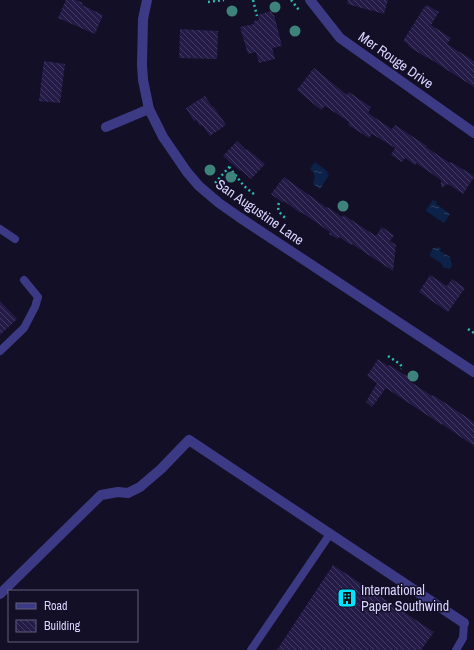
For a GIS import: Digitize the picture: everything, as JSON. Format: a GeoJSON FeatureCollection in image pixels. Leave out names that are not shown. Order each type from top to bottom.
{"type":"FeatureCollection","features":[{"type":"Feature","properties":{"kind":"street","name":"San Augustine Lane"},"geometry":{"type":"LineString","coordinates":[[147,0],[143,19],[142,65],[149,109],[163,137],[187,172],[199,186],[239,217],[474,372]]}},
{"type":"Feature","properties":{"kind":"street","name":"Mer Rouge Drive"},"geometry":{"type":"LineString","coordinates":[[310,0],[340,38],[474,133]]}},
{"type":"Feature","properties":{"kind":"street"},"geometry":{"type":"LineString","coordinates":[[106,127],[149,109]]}},
{"type":"Feature","properties":{"kind":"street"},"geometry":{"type":"LineString","coordinates":[[0,594],[101,495],[118,492],[128,493],[140,487],[161,469],[189,440],[464,623]]}},
{"type":"Feature","properties":{"kind":"lane"},"geometry":{"type":"LineString","coordinates":[[0,229],[15,239]]}},
{"type":"Feature","properties":{"kind":"lane"},"geometry":{"type":"LineString","coordinates":[[0,351],[24,328],[35,307],[38,297],[24,280]]}},
{"type":"Feature","properties":{"kind":"lane"},"geometry":{"type":"LineString","coordinates":[[251,650],[330,534]]}},
{"type":"Feature","properties":{"kind":"lane"},"geometry":{"type":"LineString","coordinates":[[456,650],[463,638],[464,623]]}},
{"type":"Feature","properties":{"kind":"path"},"geometry":{"type":"LineString","coordinates":[[208,2],[224,0]]}},
{"type":"Feature","properties":{"kind":"path"},"geometry":{"type":"LineString","coordinates":[[253,0],[257,16]]}},
{"type":"Feature","properties":{"kind":"path"},"geometry":{"type":"LineString","coordinates":[[291,0],[299,10]]}},
{"type":"Feature","properties":{"kind":"path"},"geometry":{"type":"LineString","coordinates":[[215,183],[230,166],[244,186],[255,194]]}},
{"type":"Feature","properties":{"kind":"path"},"geometry":{"type":"LineString","coordinates":[[279,203],[279,212],[287,219]]}},
{"type":"Feature","properties":{"kind":"path"},"geometry":{"type":"LineString","coordinates":[[468,329],[474,334]]}},
{"type":"Feature","properties":{"kind":"path"},"geometry":{"type":"LineString","coordinates":[[388,356],[400,364],[402,367],[401,369]]}},
{"type":"Feature","properties":{"kind":"water"},"geometry":{"type":"Polygon","coordinates":[[[315,162],[328,172],[327,174],[329,175],[320,189],[313,184],[314,176],[310,169],[315,162]]]}},
{"type":"Feature","properties":{"kind":"water"},"geometry":{"type":"Polygon","coordinates":[[[433,200],[450,214],[444,223],[426,211],[433,200]]]}},
{"type":"Feature","properties":{"kind":"water"},"geometry":{"type":"Polygon","coordinates":[[[433,248],[441,248],[440,251],[450,257],[452,265],[451,268],[444,268],[441,263],[430,256],[433,248]]]}},
{"type":"Feature","properties":{"kind":"building"},"geometry":{"type":"Polygon","coordinates":[[[66,0],[76,0],[83,3],[82,5],[103,15],[95,34],[58,18],[66,0]]]}},
{"type":"Feature","properties":{"kind":"building"},"geometry":{"type":"Polygon","coordinates":[[[348,0],[388,0],[384,14],[347,4],[348,0]]]}},
{"type":"Feature","properties":{"kind":"building"},"geometry":{"type":"Polygon","coordinates":[[[427,5],[439,12],[431,25],[451,38],[447,44],[474,61],[474,87],[408,46],[409,45],[403,41],[427,5]]]}},
{"type":"Feature","properties":{"kind":"building"},"geometry":{"type":"Polygon","coordinates":[[[271,11],[274,15],[282,46],[272,48],[275,59],[259,63],[256,52],[248,54],[240,27],[254,24],[254,21],[259,20],[258,15],[271,11]]]}},
{"type":"Feature","properties":{"kind":"building"},"geometry":{"type":"Polygon","coordinates":[[[180,29],[218,31],[217,59],[179,58],[180,29]]]}},
{"type":"Feature","properties":{"kind":"building"},"geometry":{"type":"Polygon","coordinates":[[[44,61],[65,64],[60,103],[39,101],[44,61]]]}},
{"type":"Feature","properties":{"kind":"building"},"geometry":{"type":"Polygon","coordinates":[[[314,68],[347,95],[349,92],[371,107],[368,113],[392,129],[395,125],[450,163],[451,162],[474,176],[463,194],[448,184],[441,188],[441,180],[416,163],[415,165],[405,158],[402,162],[391,155],[395,148],[372,134],[369,138],[348,125],[349,122],[325,106],[321,110],[297,90],[314,68]]]}},
{"type":"Feature","properties":{"kind":"building"},"geometry":{"type":"Polygon","coordinates":[[[205,96],[226,125],[210,136],[202,125],[200,126],[196,120],[194,121],[186,108],[205,96]]]}},
{"type":"Feature","properties":{"kind":"building"},"geometry":{"type":"Polygon","coordinates":[[[237,141],[246,150],[247,149],[265,164],[251,179],[223,156],[237,141]]]}},
{"type":"Feature","properties":{"kind":"building"},"geometry":{"type":"Polygon","coordinates":[[[284,177],[327,208],[328,207],[342,217],[344,215],[376,236],[382,227],[394,235],[390,241],[396,245],[393,271],[352,244],[351,245],[339,237],[338,239],[329,234],[330,232],[301,212],[300,213],[284,201],[283,203],[271,194],[284,177]]]}},
{"type":"Feature","properties":{"kind":"building"},"geometry":{"type":"Polygon","coordinates":[[[430,275],[447,286],[452,279],[465,288],[448,312],[419,292],[430,275]]]}},
{"type":"Feature","properties":{"kind":"building"},"geometry":{"type":"Polygon","coordinates":[[[0,301],[17,319],[0,335],[0,301]]]}},
{"type":"Feature","properties":{"kind":"building"},"geometry":{"type":"Polygon","coordinates":[[[378,359],[410,378],[408,380],[474,422],[474,446],[386,388],[372,407],[366,402],[377,383],[367,376],[378,359]]]}},
{"type":"Feature","properties":{"kind":"building","name":"International Paper Southwind"},"geometry":{"type":"Polygon","coordinates":[[[333,565],[434,632],[421,650],[277,650],[333,565]]]}},
{"type":"Feature","properties":{"kind":"place","name":"International Paper Southwind"},"geometry":{"type":"Point","coordinates":[347,598]}}]}
